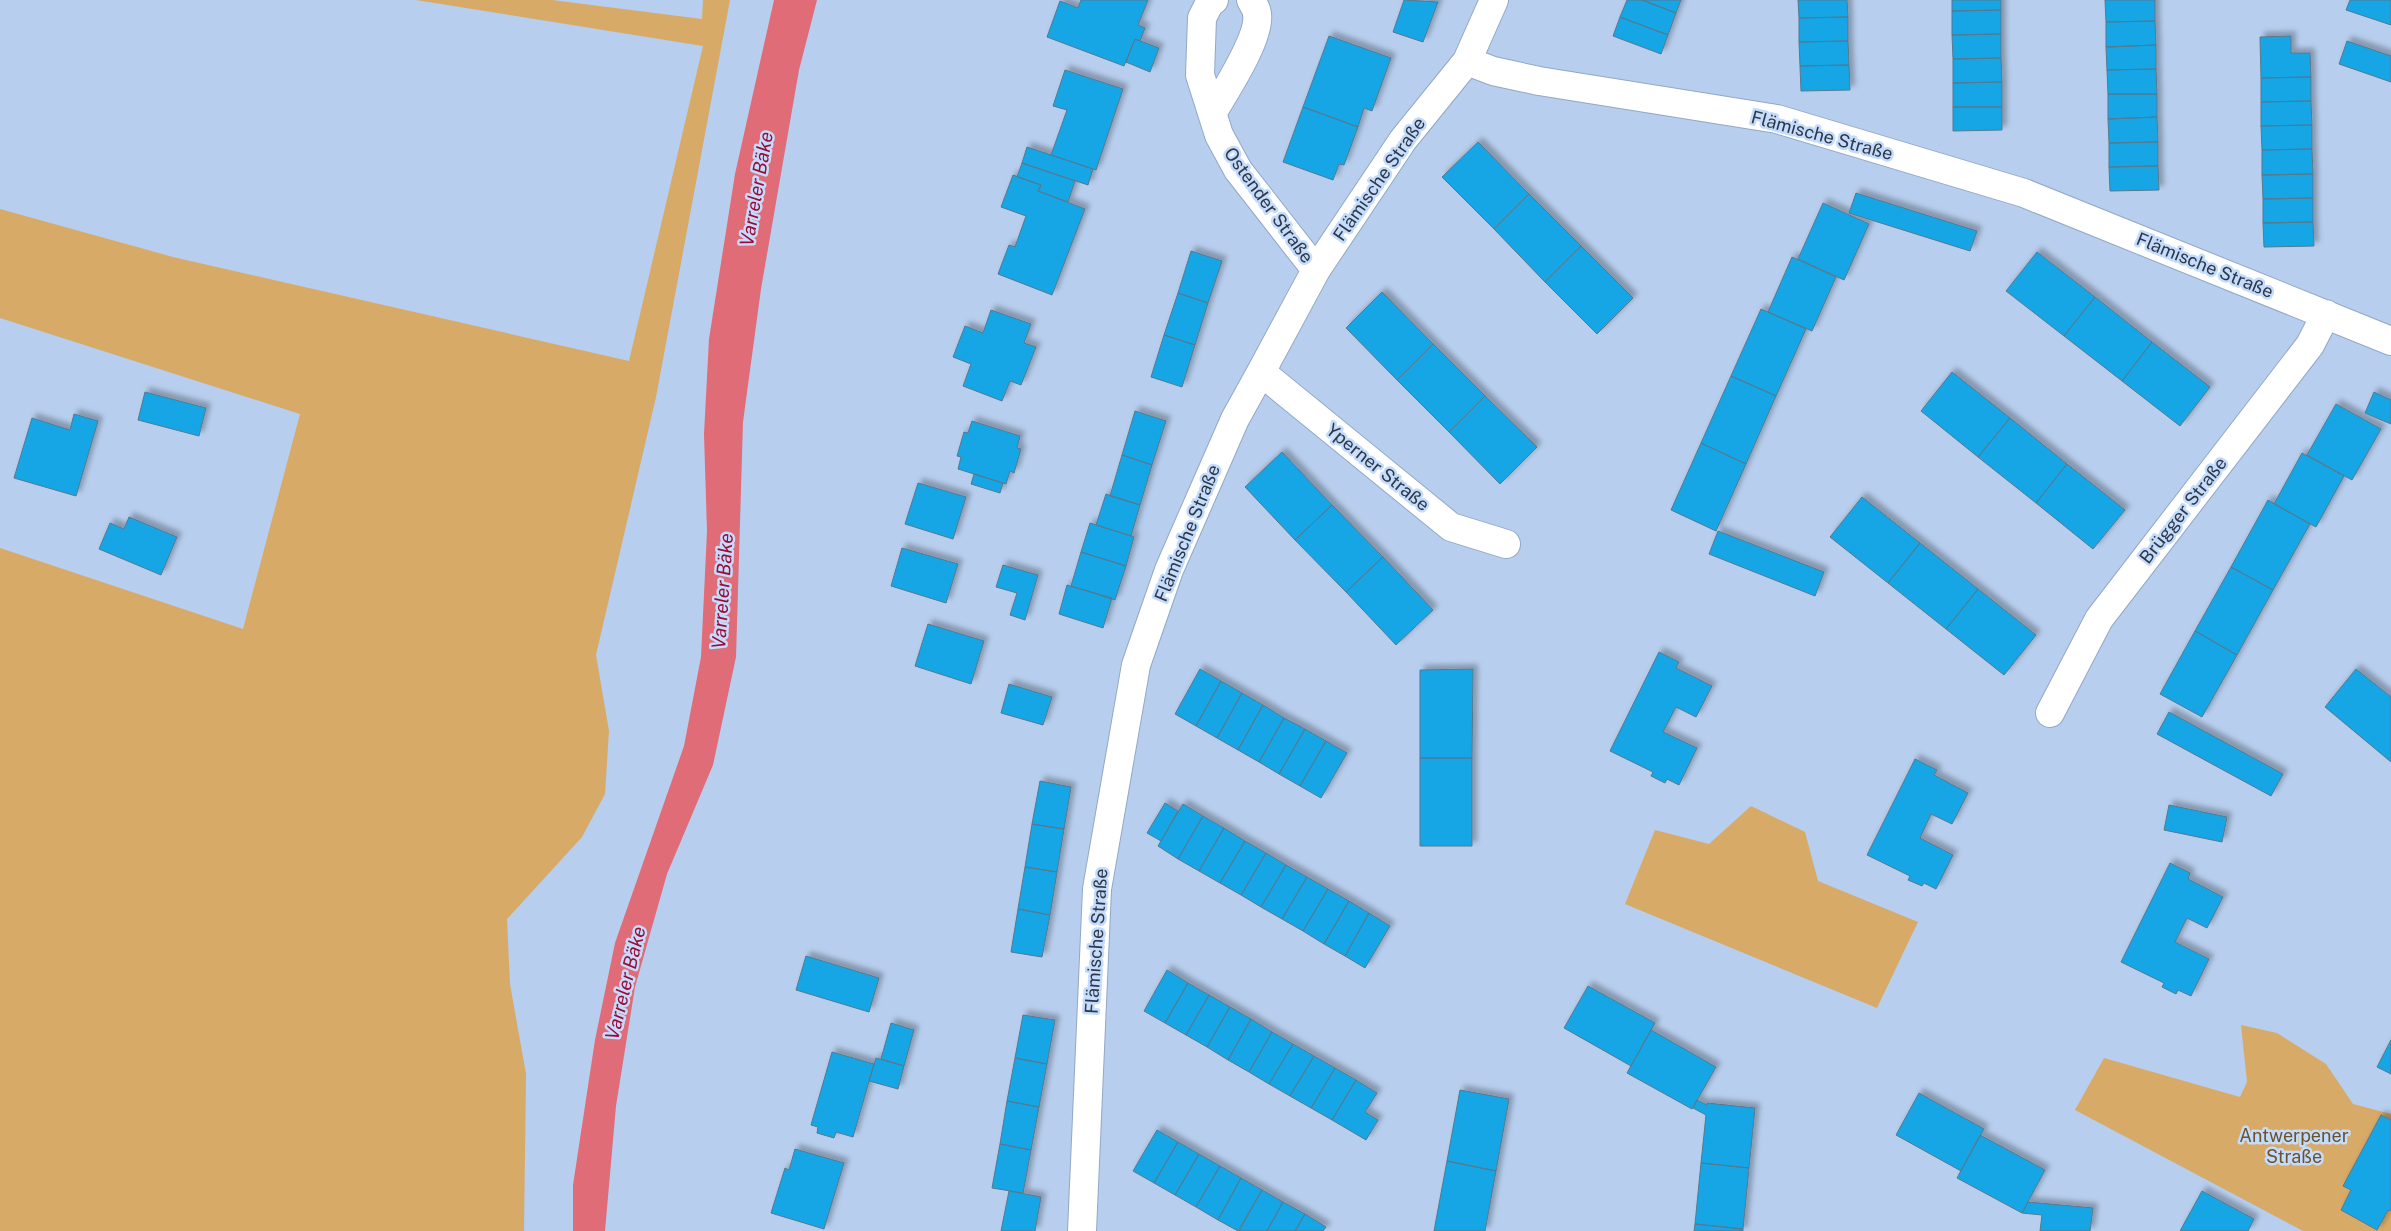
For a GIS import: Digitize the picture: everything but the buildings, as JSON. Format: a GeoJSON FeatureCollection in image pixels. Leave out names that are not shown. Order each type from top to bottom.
{"type":"FeatureCollection","features":[{"type":"Feature","properties":{"kind":"street","name":"Ostender Straße"},"geometry":{"type":"LineString","coordinates":[[1214,0],[1209,4],[1202,18],[1200,75],[1205,97],[1219,135],[1238,170],[1316,270]]}},
{"type":"Feature","properties":{"kind":"street"},"geometry":{"type":"LineString","coordinates":[[1212,112],[1235,75],[1256,32],[1258,13],[1251,0]]}},
{"type":"Feature","properties":{"kind":"street"},"geometry":{"type":"LineString","coordinates":[[1467,61],[1494,0]]}},
{"type":"Feature","properties":{"kind":"street","name":"Flämische Straße"},"geometry":{"type":"LineString","coordinates":[[1082,1231],[1097,889],[1136,666],[1169,570],[1235,419],[1316,270],[1403,140],[1467,61],[1493,71],[1539,81],[1783,121],[2024,193],[2391,341]]}},
{"type":"Feature","properties":{"kind":"street","name":"Brügger Straße"},"geometry":{"type":"LineString","coordinates":[[2050,713],[2099,619],[2310,345],[2326,314]]}},
{"type":"Feature","properties":{"kind":"street","name":"Yperner Straße"},"geometry":{"type":"LineString","coordinates":[[1261,372],[1451,528],[1506,544]]}},
{"type":"Feature","properties":{"kind":"green space"},"geometry":{"type":"Polygon","coordinates":[[[416,0],[552,0],[702,19],[703,0],[730,0],[656,397],[596,655],[609,731],[605,794],[582,837],[507,919],[510,984],[526,1074],[524,1231],[0,1231],[0,548],[243,629],[300,414],[0,318],[0,209],[173,257],[629,361],[703,46],[416,0]]]}},
{"type":"Feature","properties":{"kind":"green space"},"geometry":{"type":"Polygon","coordinates":[[[1751,806],[1805,832],[1818,881],[1918,922],[1877,1008],[1625,904],[1655,830],[1709,844],[1751,806]]]}},
{"type":"Feature","properties":{"kind":"green space","name":"Antwerpener Straße"},"geometry":{"type":"Polygon","coordinates":[[[2241,1025],[2277,1033],[2326,1064],[2353,1104],[2391,1114],[2391,1231],[2303,1231],[2075,1110],[2104,1058],[2240,1097],[2247,1082],[2241,1025]]]}},
{"type":"Feature","properties":{"kind":"water","name":"Varreler Bäke"},"geometry":{"type":"Polygon","coordinates":[[[774,0],[817,0],[799,70],[761,289],[743,422],[736,657],[713,765],[667,874],[635,987],[616,1106],[605,1231],[573,1231],[573,1185],[595,1040],[615,943],[684,746],[701,657],[707,531],[704,434],[709,339],[735,174],[774,0]]]}}]}
